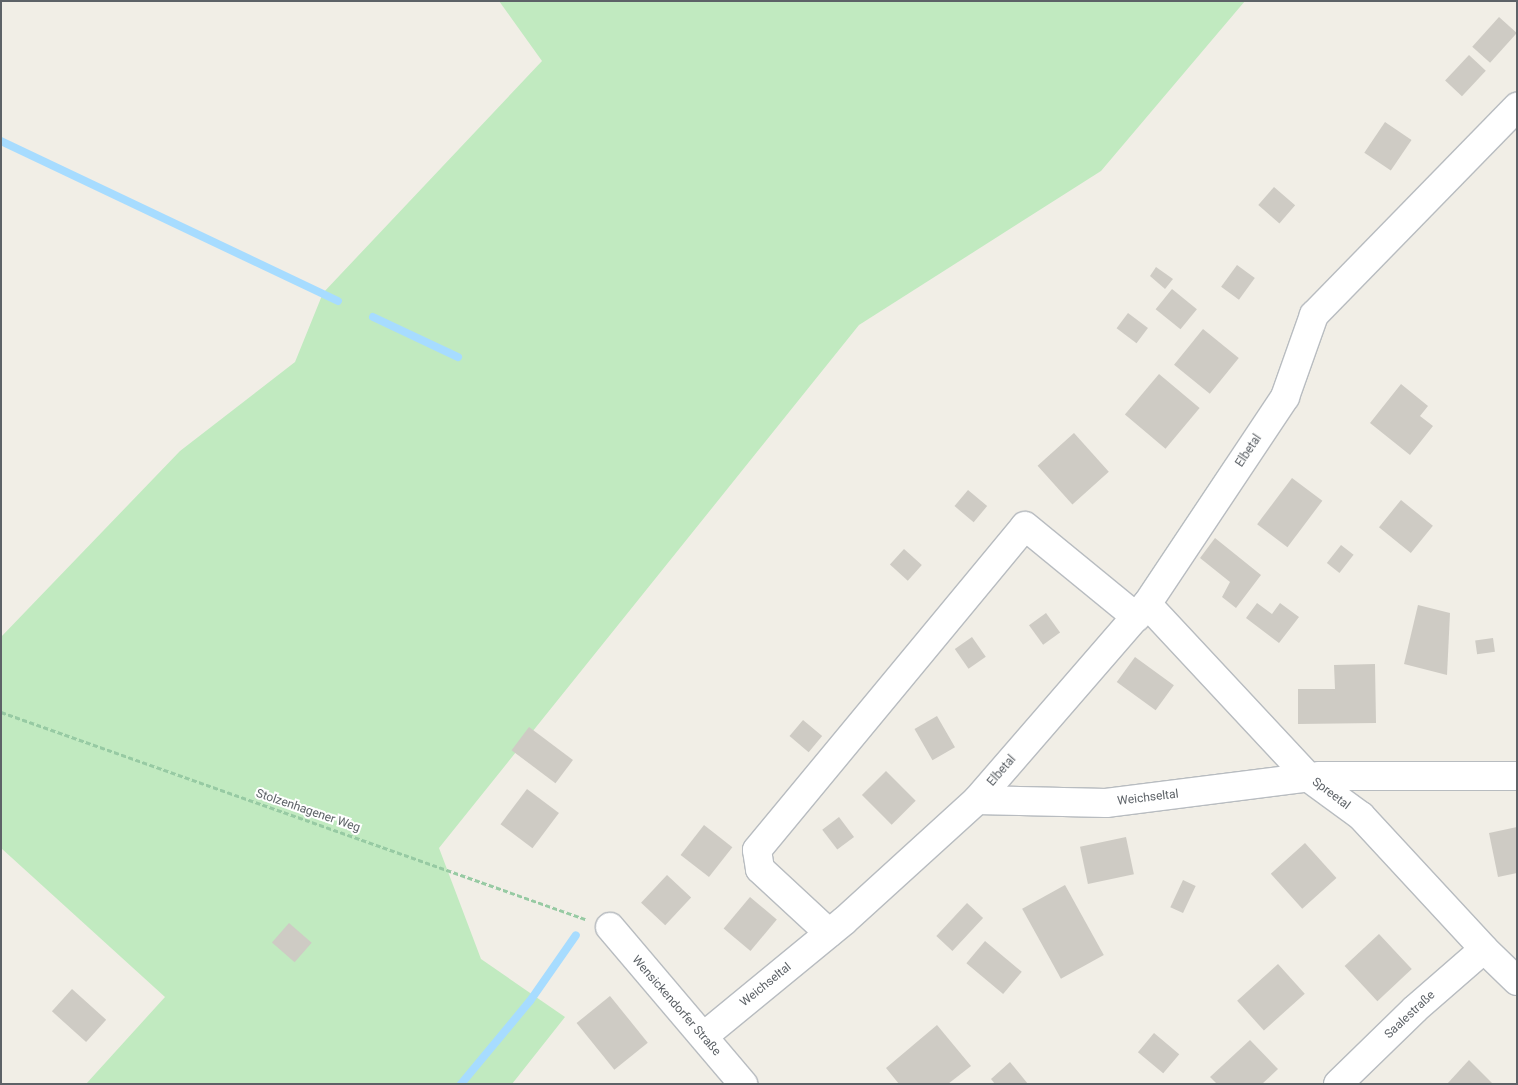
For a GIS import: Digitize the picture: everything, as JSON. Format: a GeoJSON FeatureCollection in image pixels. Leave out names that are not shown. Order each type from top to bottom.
{"type":"FeatureCollection","features":[{"type":"Feature","properties":{"kind":"street","name":"Elbetal"},"geometry":{"type":"LineString","coordinates":[[977,800],[1142,610],[1285,396],[1314,315],[1517,107]]}},
{"type":"Feature","properties":{"kind":"street"},"geometry":{"type":"LineString","coordinates":[[829,933],[760,869],[757,850],[1025,526],[1142,610]]}},
{"type":"Feature","properties":{"kind":"street","name":"Spreetal"},"geometry":{"type":"LineString","coordinates":[[1142,610],[1309,778],[1361,816],[1484,949],[1517,980]]}},
{"type":"Feature","properties":{"kind":"street","name":"Weichseltal"},"geometry":{"type":"LineString","coordinates":[[704,1036],[829,933],[977,800],[1106,803],[1309,778],[1517,776]]}},
{"type":"Feature","properties":{"kind":"street","name":"Wensickendorfer Straße"},"geometry":{"type":"LineString","coordinates":[[610,927],[743,1084]]}},
{"type":"Feature","properties":{"kind":"street","name":"Saalestraße"},"geometry":{"type":"LineString","coordinates":[[1338,1084],[1415,1009],[1484,949]]}},
{"type":"Feature","properties":{"kind":"path","name":"Stolzenhagener Weg"},"geometry":{"type":"LineString","coordinates":[[1,712],[610,927]]}},
{"type":"Feature","properties":{"kind":"green space"},"geometry":{"type":"Polygon","coordinates":[[[499,1],[1245,1],[1101,171],[859,325],[439,848],[481,959],[565,1017],[512,1084],[86,1084],[165,997],[1,848],[1,637],[180,451],[295,362],[323,293],[542,61],[499,1]]]}},
{"type":"Feature","properties":{"kind":"building"},"geometry":{"type":"Polygon","coordinates":[[[1499,17],[1517,33],[1490,63],[1472,47],[1499,17]]]}},
{"type":"Feature","properties":{"kind":"building"},"geometry":{"type":"Polygon","coordinates":[[[1469,55],[1486,71],[1462,96],[1445,81],[1469,55]]]}},
{"type":"Feature","properties":{"kind":"building"},"geometry":{"type":"Polygon","coordinates":[[[1385,122],[1412,140],[1391,171],[1364,153],[1385,122]]]}},
{"type":"Feature","properties":{"kind":"building"},"geometry":{"type":"Polygon","coordinates":[[[1274,187],[1295,205],[1279,223],[1258,205],[1274,187]]]}},
{"type":"Feature","properties":{"kind":"building"},"geometry":{"type":"Polygon","coordinates":[[[1237,265],[1255,278],[1239,300],[1221,287],[1237,265]]]}},
{"type":"Feature","properties":{"kind":"building"},"geometry":{"type":"Polygon","coordinates":[[[1156,267],[1173,279],[1165,289],[1150,276],[1156,267]]]}},
{"type":"Feature","properties":{"kind":"building"},"geometry":{"type":"Polygon","coordinates":[[[1172,289],[1197,309],[1181,329],[1156,309],[1172,289]]]}},
{"type":"Feature","properties":{"kind":"building"},"geometry":{"type":"Polygon","coordinates":[[[1128,313],[1148,328],[1137,343],[1117,328],[1128,313]]]}},
{"type":"Feature","properties":{"kind":"building"},"geometry":{"type":"Polygon","coordinates":[[[1203,329],[1239,358],[1210,394],[1174,365],[1203,329]]]}},
{"type":"Feature","properties":{"kind":"building"},"geometry":{"type":"Polygon","coordinates":[[[1159,374],[1200,408],[1166,449],[1125,415],[1159,374]]]}},
{"type":"Feature","properties":{"kind":"building"},"geometry":{"type":"Polygon","coordinates":[[[1401,384],[1428,406],[1420,416],[1433,426],[1410,455],[1370,423],[1401,384]]]}},
{"type":"Feature","properties":{"kind":"building"},"geometry":{"type":"Polygon","coordinates":[[[1074,433],[1109,472],[1072,504],[1038,466],[1074,433]]]}},
{"type":"Feature","properties":{"kind":"building"},"geometry":{"type":"Polygon","coordinates":[[[1292,478],[1322,501],[1287,547],[1257,524],[1292,478]]]}},
{"type":"Feature","properties":{"kind":"building"},"geometry":{"type":"Polygon","coordinates":[[[968,490],[987,506],[974,522],[955,506],[968,490]]]}},
{"type":"Feature","properties":{"kind":"building"},"geometry":{"type":"Polygon","coordinates":[[[1401,500],[1433,526],[1411,553],[1379,527],[1401,500]]]}},
{"type":"Feature","properties":{"kind":"building"},"geometry":{"type":"Polygon","coordinates":[[[1215,538],[1261,575],[1236,608],[1222,597],[1230,582],[1200,558],[1215,538]]]}},
{"type":"Feature","properties":{"kind":"building"},"geometry":{"type":"Polygon","coordinates":[[[1341,545],[1354,555],[1339,573],[1327,563],[1341,545]]]}},
{"type":"Feature","properties":{"kind":"building"},"geometry":{"type":"Polygon","coordinates":[[[904,549],[922,565],[908,581],[890,565],[904,549]]]}},
{"type":"Feature","properties":{"kind":"building"},"geometry":{"type":"Polygon","coordinates":[[[1257,603],[1272,614],[1280,603],[1299,617],[1279,643],[1246,618],[1257,603]]]}},
{"type":"Feature","properties":{"kind":"building"},"geometry":{"type":"Polygon","coordinates":[[[1418,605],[1450,613],[1447,675],[1404,664],[1418,605]]]}},
{"type":"Feature","properties":{"kind":"building"},"geometry":{"type":"Polygon","coordinates":[[[1046,613],[1060,632],[1043,645],[1029,625],[1046,613]]]}},
{"type":"Feature","properties":{"kind":"building"},"geometry":{"type":"Polygon","coordinates":[[[972,637],[986,657],[969,669],[955,649],[972,637]]]}},
{"type":"Feature","properties":{"kind":"building"},"geometry":{"type":"Polygon","coordinates":[[[1493,638],[1495,652],[1477,654],[1475,641],[1493,638]]]}},
{"type":"Feature","properties":{"kind":"building"},"geometry":{"type":"Polygon","coordinates":[[[1135,657],[1174,685],[1156,710],[1117,682],[1135,657]]]}},
{"type":"Feature","properties":{"kind":"building"},"geometry":{"type":"Polygon","coordinates":[[[1375,664],[1376,723],[1298,724],[1298,689],[1335,689],[1334,665],[1375,664]]]}},
{"type":"Feature","properties":{"kind":"building"},"geometry":{"type":"Polygon","coordinates":[[[937,716],[955,747],[932,760],[914,729],[937,716]]]}},
{"type":"Feature","properties":{"kind":"building"},"geometry":{"type":"Polygon","coordinates":[[[803,720],[822,736],[809,752],[790,736],[803,720]]]}},
{"type":"Feature","properties":{"kind":"building"},"geometry":{"type":"Polygon","coordinates":[[[529,727],[573,760],[555,783],[512,750],[529,727]]]}},
{"type":"Feature","properties":{"kind":"building"},"geometry":{"type":"Polygon","coordinates":[[[886,771],[916,801],[892,825],[862,795],[886,771]]]}},
{"type":"Feature","properties":{"kind":"building"},"geometry":{"type":"Polygon","coordinates":[[[527,789],[559,813],[532,848],[501,824],[527,789]]]}},
{"type":"Feature","properties":{"kind":"building"},"geometry":{"type":"Polygon","coordinates":[[[839,817],[854,837],[837,850],[822,830],[839,817]]]}},
{"type":"Feature","properties":{"kind":"building"},"geometry":{"type":"Polygon","coordinates":[[[704,825],[732,847],[709,877],[681,855],[704,825]]]}},
{"type":"Feature","properties":{"kind":"building"},"geometry":{"type":"Polygon","coordinates":[[[1517,827],[1517,873],[1498,877],[1489,833],[1517,827]]]}},
{"type":"Feature","properties":{"kind":"building"},"geometry":{"type":"Polygon","coordinates":[[[1126,837],[1134,874],[1088,884],[1080,847],[1126,837]]]}},
{"type":"Feature","properties":{"kind":"building"},"geometry":{"type":"Polygon","coordinates":[[[1305,843],[1336,878],[1302,909],[1271,874],[1305,843]]]}},
{"type":"Feature","properties":{"kind":"building"},"geometry":{"type":"Polygon","coordinates":[[[667,875],[691,898],[665,925],[641,903],[667,875]]]}},
{"type":"Feature","properties":{"kind":"building"},"geometry":{"type":"Polygon","coordinates":[[[1183,880],[1196,886],[1183,913],[1170,907],[1183,880]]]}},
{"type":"Feature","properties":{"kind":"building"},"geometry":{"type":"Polygon","coordinates":[[[1065,885],[1104,955],[1061,979],[1022,909],[1065,885]]]}},
{"type":"Feature","properties":{"kind":"building"},"geometry":{"type":"Polygon","coordinates":[[[750,897],[777,919],[750,951],[724,928],[750,897]]]}},
{"type":"Feature","properties":{"kind":"building"},"geometry":{"type":"Polygon","coordinates":[[[967,903],[983,918],[952,951],[936,936],[967,903]]]}},
{"type":"Feature","properties":{"kind":"building"},"geometry":{"type":"Polygon","coordinates":[[[289,923],[312,943],[295,962],[272,943],[289,923]]]}},
{"type":"Feature","properties":{"kind":"building"},"geometry":{"type":"Polygon","coordinates":[[[1379,934],[1412,969],[1377,1001],[1345,966],[1379,934]]]}},
{"type":"Feature","properties":{"kind":"building"},"geometry":{"type":"Polygon","coordinates":[[[985,941],[1022,972],[1003,994],[966,963],[985,941]]]}},
{"type":"Feature","properties":{"kind":"building"},"geometry":{"type":"Polygon","coordinates":[[[1278,964],[1305,994],[1264,1031],[1237,1001],[1278,964]]]}},
{"type":"Feature","properties":{"kind":"building"},"geometry":{"type":"Polygon","coordinates":[[[72,989],[106,1020],[86,1042],[52,1011],[72,989]]]}},
{"type":"Feature","properties":{"kind":"building"},"geometry":{"type":"Polygon","coordinates":[[[610,996],[648,1043],[614,1070],[577,1023],[610,996]]]}},
{"type":"Feature","properties":{"kind":"building"},"geometry":{"type":"Polygon","coordinates":[[[937,1025],[971,1066],[948,1084],[899,1084],[886,1068],[937,1025]]]}},
{"type":"Feature","properties":{"kind":"building"},"geometry":{"type":"Polygon","coordinates":[[[1154,1033],[1179,1054],[1163,1073],[1138,1052],[1154,1033]]]}},
{"type":"Feature","properties":{"kind":"building"},"geometry":{"type":"Polygon","coordinates":[[[1250,1040],[1278,1069],[1262,1084],[1217,1084],[1210,1077],[1250,1040]]]}},
{"type":"Feature","properties":{"kind":"building"},"geometry":{"type":"Polygon","coordinates":[[[1469,1060],[1493,1084],[1447,1084],[1469,1060]]]}},
{"type":"Feature","properties":{"kind":"building"},"geometry":{"type":"Polygon","coordinates":[[[1010,1062],[1028,1084],[995,1084],[991,1079],[1010,1062]]]}},
{"type":"Feature","properties":{"kind":"waterway"},"geometry":{"type":"LineString","coordinates":[[1,141],[338,301]]}},
{"type":"Feature","properties":{"kind":"waterway"},"geometry":{"type":"LineString","coordinates":[[373,317],[458,357]]}},
{"type":"Feature","properties":{"kind":"waterway"},"geometry":{"type":"LineString","coordinates":[[461,1084],[530,1001],[576,935]]}}]}
